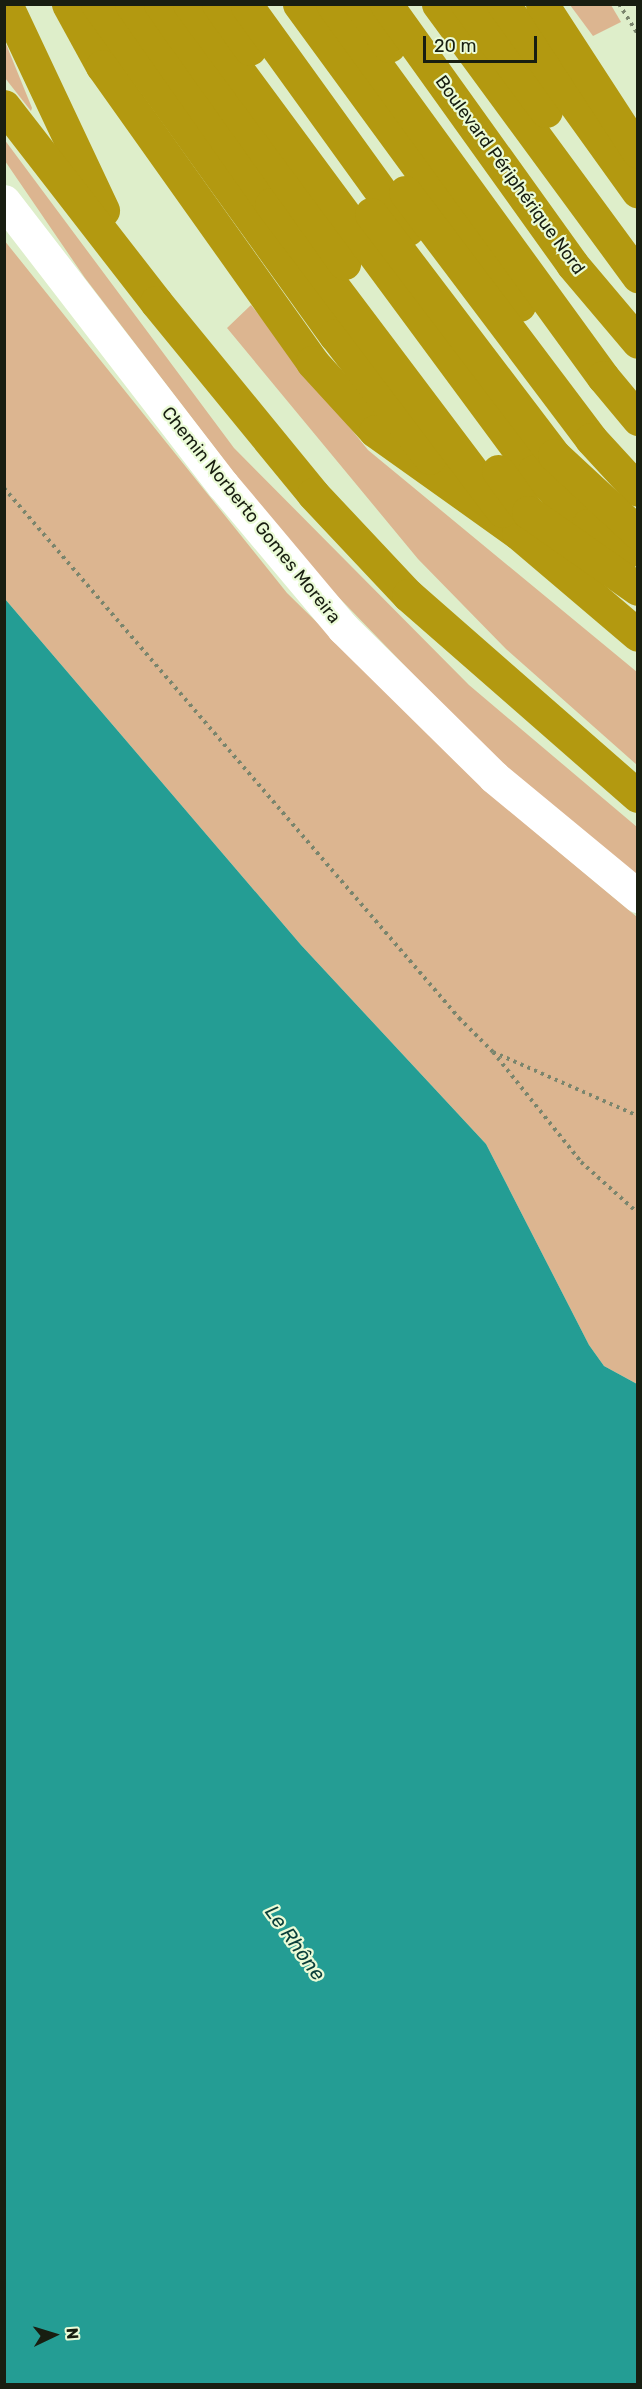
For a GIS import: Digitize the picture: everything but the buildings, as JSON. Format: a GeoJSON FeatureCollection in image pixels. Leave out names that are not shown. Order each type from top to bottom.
{"type":"FeatureCollection","features":[{"type":"Feature","properties":{"kind":"highway"},"geometry":{"type":"LineString","coordinates":[[6,4],[87,179],[156,302]]}},
{"type":"Feature","properties":{"kind":"highway"},"geometry":{"type":"LineString","coordinates":[[68,4],[102,66],[312,362],[375,430],[518,533],[638,607]]}},
{"type":"Feature","properties":{"kind":"highway"},"geometry":{"type":"LineString","coordinates":[[97,4],[335,335],[454,489]]}},
{"type":"Feature","properties":{"kind":"highway"},"geometry":{"type":"LineString","coordinates":[[131,4],[271,204],[518,533],[638,635]]}},
{"type":"Feature","properties":{"kind":"highway"},"geometry":{"type":"LineString","coordinates":[[160,4],[291,191],[528,512],[638,588]]}},
{"type":"Feature","properties":{"kind":"highway"},"geometry":{"type":"LineString","coordinates":[[189,4],[534,471],[588,525],[638,565]]}},
{"type":"Feature","properties":{"kind":"highway"},"geometry":{"type":"LineString","coordinates":[[218,4],[332,163],[554,455],[638,533]]}},
{"type":"Feature","properties":{"kind":"highway"},"geometry":{"type":"LineString","coordinates":[[332,4],[540,291],[638,419]]}},
{"type":"Feature","properties":{"kind":"highway"},"geometry":{"type":"LineString","coordinates":[[360,4],[521,231],[540,291]]}},
{"type":"Feature","properties":{"kind":"highway","name":"Boulevard Périphérique Nord"},"geometry":{"type":"LineString","coordinates":[[386,4],[572,264],[638,342]]}},
{"type":"Feature","properties":{"kind":"highway","name":"Boulevard Périphérique Nord"},"geometry":{"type":"LineString","coordinates":[[408,4],[638,313]]}},
{"type":"Feature","properties":{"kind":"highway"},"geometry":{"type":"LineString","coordinates":[[438,4],[638,276]]}},
{"type":"Feature","properties":{"kind":"highway"},"geometry":{"type":"LineString","coordinates":[[467,4],[638,239]]}},
{"type":"Feature","properties":{"kind":"highway"},"geometry":{"type":"LineString","coordinates":[[503,4],[638,192]]}},
{"type":"Feature","properties":{"kind":"highway"},"geometry":{"type":"LineString","coordinates":[[542,4],[638,152]]}},
{"type":"Feature","properties":{"kind":"highway"},"geometry":{"type":"LineString","coordinates":[[270,5],[638,462]]}},
{"type":"Feature","properties":{"kind":"highway"},"geometry":{"type":"LineString","coordinates":[[270,5],[591,439],[638,490]]}},
{"type":"Feature","properties":{"kind":"highway"},"geometry":{"type":"LineString","coordinates":[[270,5],[349,151],[572,444],[638,511]]}},
{"type":"Feature","properties":{"kind":"highway"},"geometry":{"type":"LineString","coordinates":[[4,106],[156,302],[312,494],[408,595],[638,796]]}},
{"type":"Feature","properties":{"kind":"main road","name":"Chemin Norberto Gomes Moreira"},"geometry":{"type":"LineString","coordinates":[[4,201],[223,486],[343,628],[494,777],[638,896]]}},
{"type":"Feature","properties":{"kind":"path"},"geometry":{"type":"LineString","coordinates":[[619,4],[638,34]]}},
{"type":"Feature","properties":{"kind":"path"},"geometry":{"type":"LineString","coordinates":[[4,488],[451,1009],[493,1052],[581,1162],[638,1213]]}},
{"type":"Feature","properties":{"kind":"path"},"geometry":{"type":"LineString","coordinates":[[493,1052],[638,1116]]}},
{"type":"Feature","properties":{"kind":"shaded area"},"geometry":{"type":"Polygon","coordinates":[[[570,5],[611,5],[621,22],[593,36],[570,5]]]}},
{"type":"Feature","properties":{"kind":"shaded area"},"geometry":{"type":"Polygon","coordinates":[[[4,39],[32,108],[31,111],[5,78],[4,39]]]}},
{"type":"Feature","properties":{"kind":"shaded area"},"geometry":{"type":"Polygon","coordinates":[[[4,139],[234,448],[469,685],[637,827],[637,875],[491,755],[292,549],[85,278],[5,161],[4,139]]]}},
{"type":"Feature","properties":{"kind":"shaded area"},"geometry":{"type":"Polygon","coordinates":[[[4,240],[287,593],[503,805],[637,917],[637,1384],[604,1366],[589,1345],[486,1144],[301,945],[5,599],[4,240]]]}},
{"type":"Feature","properties":{"kind":"shaded area"},"geometry":{"type":"Polygon","coordinates":[[[251,305],[368,450],[637,672],[637,765],[506,649],[418,559],[227,328],[251,305]]]}},
{"type":"Feature","properties":{"kind":"water","name":"Le Rhône"},"geometry":{"type":"Polygon","coordinates":[[[5,599],[301,945],[486,1144],[589,1345],[604,1366],[637,1384],[637,2384],[5,2384],[5,599]]]}}]}
